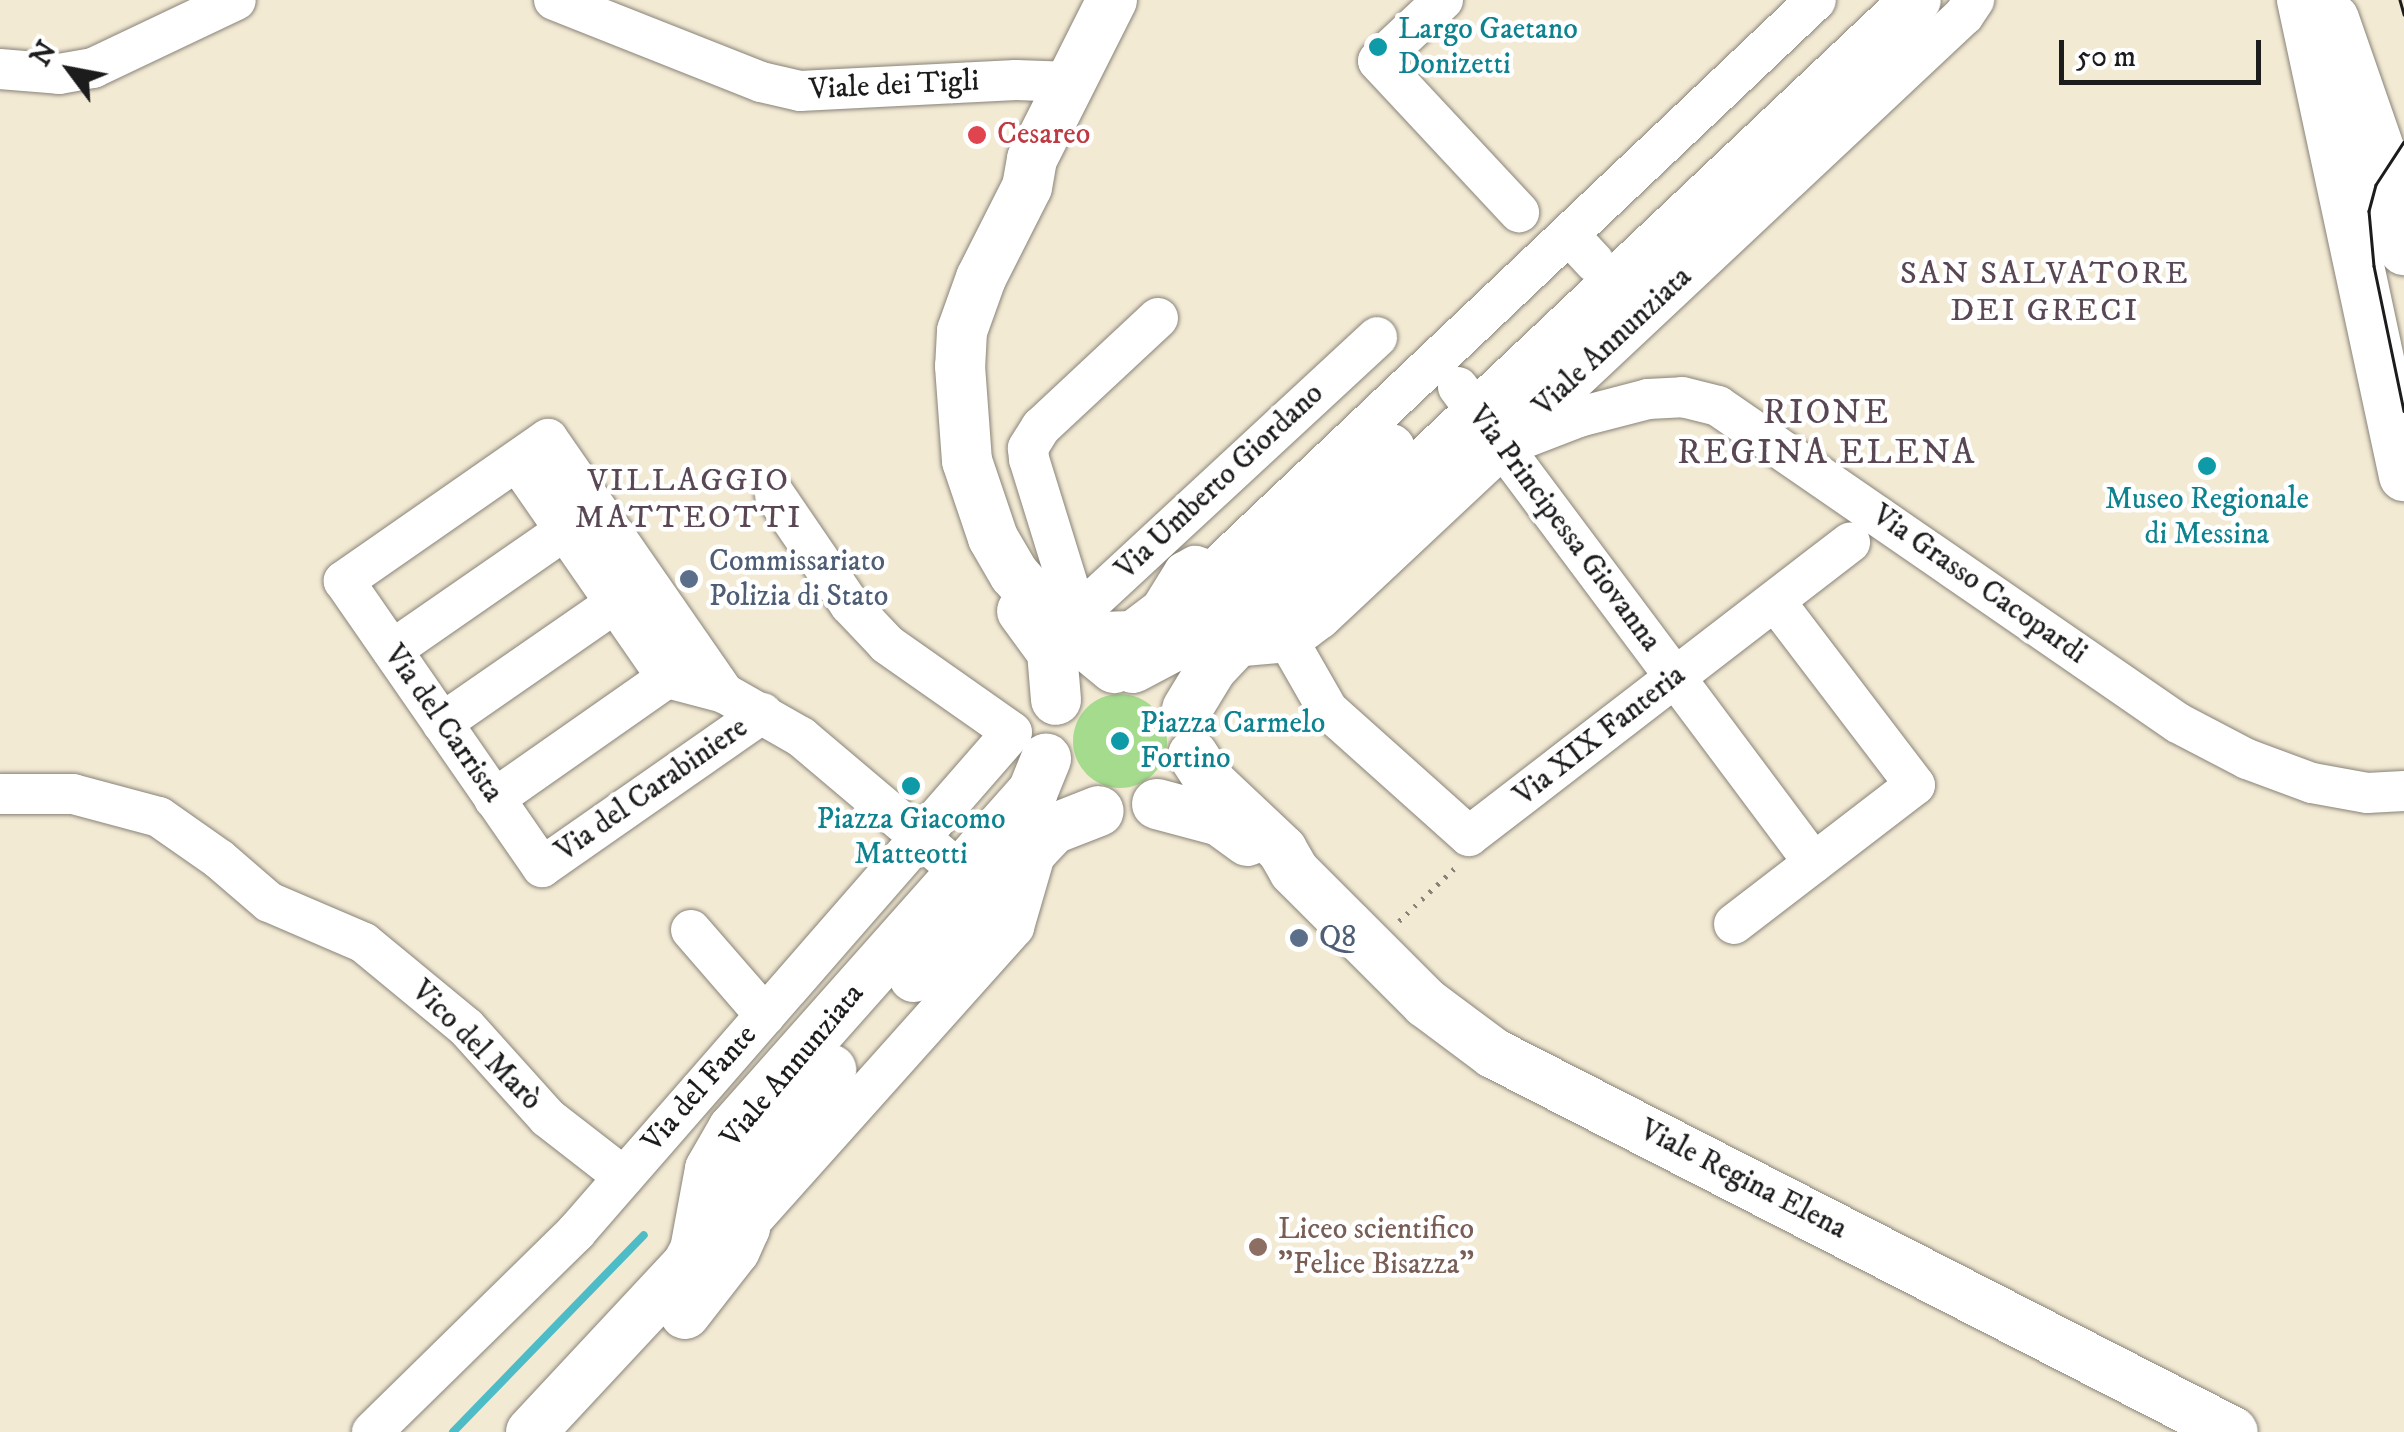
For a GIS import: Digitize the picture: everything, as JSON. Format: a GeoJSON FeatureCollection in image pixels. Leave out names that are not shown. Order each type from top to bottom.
{"type":"FeatureCollection","features":[{"type":"Feature","properties":{"kind":"main road"},"geometry":{"type":"LineString","coordinates":[[1112,0],[1032,159],[1027,187],[967,316],[960,348],[968,461],[985,522],[1014,574],[1123,668],[1165,681],[1211,783],[1282,850],[1294,871]]}},
{"type":"Feature","properties":{"kind":"main road","name":"Viale Annunziata"},"geometry":{"type":"LineString","coordinates":[[1478,416],[1581,248],[1874,0]]}},
{"type":"Feature","properties":{"kind":"main road","name":"Viale Annunziata"},"geometry":{"type":"LineString","coordinates":[[1123,668],[1214,637],[1478,416],[1916,0]]}},
{"type":"Feature","properties":{"kind":"main road"},"geometry":{"type":"LineString","coordinates":[[2302,0],[2404,476]]}},
{"type":"Feature","properties":{"kind":"main road"},"geometry":{"type":"LineString","coordinates":[[2328,0],[2399,196],[2404,250]]}},
{"type":"Feature","properties":{"kind":"main road"},"geometry":{"type":"LineString","coordinates":[[1032,159],[1010,182],[957,292],[944,350],[944,410],[948,460],[968,530],[990,572],[1052,652],[1056,700]]}},
{"type":"Feature","properties":{"kind":"main road","name":"Viale Annunziata"},"geometry":{"type":"LineString","coordinates":[[1190,732],[1214,637]]}},
{"type":"Feature","properties":{"kind":"main road"},"geometry":{"type":"LineString","coordinates":[[1123,668],[1093,672],[1056,700],[1029,745],[1067,791],[1099,811],[1129,813],[1157,804],[1174,792],[1190,732]]}},
{"type":"Feature","properties":{"kind":"main road","name":"Viale Annunziata"},"geometry":{"type":"LineString","coordinates":[[734,1204],[710,1169],[733,1130],[1033,791],[1029,745]]}},
{"type":"Feature","properties":{"kind":"main road"},"geometry":{"type":"LineString","coordinates":[[1157,804],[1220,820],[1272,862],[1294,871]]}},
{"type":"Feature","properties":{"kind":"main road","name":"Viale Annunziata"},"geometry":{"type":"LineString","coordinates":[[531,1432],[687,1265],[694,1250],[734,1204],[800,1103],[1053,830],[1099,811]]}},
{"type":"Feature","properties":{"kind":"main road","name":"Viale Regina Elena"},"geometry":{"type":"LineString","coordinates":[[1294,871],[1426,1003],[1492,1053],[2233,1432]]}},
{"type":"Feature","properties":{"kind":"main road","name":"Viale Annunziata"},"geometry":{"type":"LineString","coordinates":[[577,1432],[709,1287],[734,1204]]}},
{"type":"Feature","properties":{"kind":"street"},"geometry":{"type":"LineString","coordinates":[[0,69],[59,74],[93,68],[236,0]]}},
{"type":"Feature","properties":{"kind":"street","name":"Viale dei Tigli"},"geometry":{"type":"LineString","coordinates":[[554,0],[761,82],[800,92],[1016,80],[1071,82]]}},
{"type":"Feature","properties":{"kind":"street","name":"Viale Annunziata"},"geometry":{"type":"LineString","coordinates":[[1214,637],[1210,593],[1213,571],[1581,248],[1816,0]]}},
{"type":"Feature","properties":{"kind":"street","name":"Viale Annunziata"},"geometry":{"type":"LineString","coordinates":[[1289,642],[1320,620],[1478,416],[1964,15],[1974,0]]}},
{"type":"Feature","properties":{"kind":"street"},"geometry":{"type":"LineString","coordinates":[[2288,0],[2325,103]]}},
{"type":"Feature","properties":{"kind":"street"},"geometry":{"type":"LineString","coordinates":[[1439,4],[1378,62],[1519,212]]}},
{"type":"Feature","properties":{"kind":"street"},"geometry":{"type":"LineString","coordinates":[[1158,318],[1041,427],[1028,448],[1070,621],[1122,635],[1161,608],[1184,572],[1195,566],[1213,571]]}},
{"type":"Feature","properties":{"kind":"street","name":"Via Umberto Giordano"},"geometry":{"type":"LineString","coordinates":[[1070,621],[1377,337]]}},
{"type":"Feature","properties":{"kind":"street","name":"Via Grasso Cacopardi"},"geometry":{"type":"LineString","coordinates":[[1478,416],[1579,417],[1648,399],[1682,397],[1718,406],[2178,723],[2247,758],[2312,783],[2342,791],[2404,791]]}},
{"type":"Feature","properties":{"kind":"street","name":"Via Principessa Giovanna"},"geometry":{"type":"LineString","coordinates":[[1478,416],[1814,863]]}},
{"type":"Feature","properties":{"kind":"street"},"geometry":{"type":"LineString","coordinates":[[683,667],[548,439],[517,461],[615,602],[683,667],[801,737],[961,872]]}},
{"type":"Feature","properties":{"kind":"street","name":"Via del Carrista"},"geometry":{"type":"LineString","coordinates":[[517,461],[344,582],[542,867]]}},
{"type":"Feature","properties":{"kind":"street"},"geometry":{"type":"LineString","coordinates":[[776,495],[850,605],[888,644],[1029,745]]}},
{"type":"Feature","properties":{"kind":"street"},"geometry":{"type":"LineString","coordinates":[[392,650],[565,530]]}},
{"type":"Feature","properties":{"kind":"street","name":"Via XIX Fanteria"},"geometry":{"type":"LineString","coordinates":[[1469,836],[1850,543]]}},
{"type":"Feature","properties":{"kind":"street"},"geometry":{"type":"LineString","coordinates":[[1734,924],[1916,785],[1775,601]]}},
{"type":"Feature","properties":{"kind":"street"},"geometry":{"type":"LineString","coordinates":[[442,723],[615,602]]}},
{"type":"Feature","properties":{"kind":"street"},"geometry":{"type":"LineString","coordinates":[[1214,637],[1289,642],[1328,710],[1469,836]]}},
{"type":"Feature","properties":{"kind":"street"},"geometry":{"type":"LineString","coordinates":[[494,799],[683,667]]}},
{"type":"Feature","properties":{"kind":"street","name":"Via del Carabiniere"},"geometry":{"type":"LineString","coordinates":[[542,867],[763,713]]}},
{"type":"Feature","properties":{"kind":"street","name":"Via del Fante"},"geometry":{"type":"LineString","coordinates":[[372,1432],[492,1318],[624,1177],[919,836],[1029,745]]}},
{"type":"Feature","properties":{"kind":"street","name":"Vico del Marò"},"geometry":{"type":"LineString","coordinates":[[0,794],[73,794],[158,818],[219,859],[269,902],[364,942],[466,1027],[548,1118],[624,1177]]}},
{"type":"Feature","properties":{"kind":"street"},"geometry":{"type":"LineString","coordinates":[[691,930],[765,1014]]}},
{"type":"Feature","properties":{"kind":"path"},"geometry":{"type":"LineString","coordinates":[[1371,948],[1457,866],[1469,836]]}},
{"type":"Feature","properties":{"kind":"green space"},"geometry":{"type":"Polygon","coordinates":[[[1120,694],[1138,698],[1153,708],[1163,723],[1167,741],[1163,759],[1153,774],[1138,784],[1120,788],[1102,784],[1087,774],[1077,759],[1073,741],[1077,723],[1087,708],[1102,698],[1120,694]]]}},
{"type":"Feature","properties":{"kind":"waterway"},"geometry":{"type":"LineString","coordinates":[[453,1432],[644,1235]]}},
{"type":"Feature","properties":{"kind":"tram line"},"geometry":{"type":"LineString","coordinates":[[2400,0],[2404,14]]}},
{"type":"Feature","properties":{"kind":"tram line"},"geometry":{"type":"LineString","coordinates":[[2404,142],[2376,185],[2369,211],[2374,266],[2404,411]]}},
{"type":"Feature","properties":{"kind":"place","name":"Largo Gaetano Donizetti"},"geometry":{"type":"Point","coordinates":[1378,47]}},
{"type":"Feature","properties":{"kind":"place","name":"Cesareo"},"geometry":{"type":"Point","coordinates":[977,135]}},
{"type":"Feature","properties":{"kind":"place","name":"Museo Regionale di Messina"},"geometry":{"type":"Point","coordinates":[2207,466]}},
{"type":"Feature","properties":{"kind":"place","name":"Commissariato Polizia di Stato"},"geometry":{"type":"Point","coordinates":[689,579]}},
{"type":"Feature","properties":{"kind":"place","name":"Piazza Carmelo Fortino"},"geometry":{"type":"Point","coordinates":[1120,741]}},
{"type":"Feature","properties":{"kind":"place","name":"Piazza Giacomo Matteotti"},"geometry":{"type":"Point","coordinates":[911,786]}},
{"type":"Feature","properties":{"kind":"place","name":"Q8"},"geometry":{"type":"Point","coordinates":[1299,938]}},
{"type":"Feature","properties":{"kind":"place","name":"Liceo scientifico \"Felice Bisazza\""},"geometry":{"type":"Point","coordinates":[1258,1247]}},
{"type":"Feature","properties":{"kind":"district","name":"SAN SALVATORE DEI GRECI"},"geometry":{"type":"Point","coordinates":[2045,294]}},
{"type":"Feature","properties":{"kind":"district","name":"RIONE REGINA ELENA"},"geometry":{"type":"Point","coordinates":[1827,433]}},
{"type":"Feature","properties":{"kind":"district","name":"VILLAGGIO MATTEOTTI"},"geometry":{"type":"Point","coordinates":[689,500]}}]}
